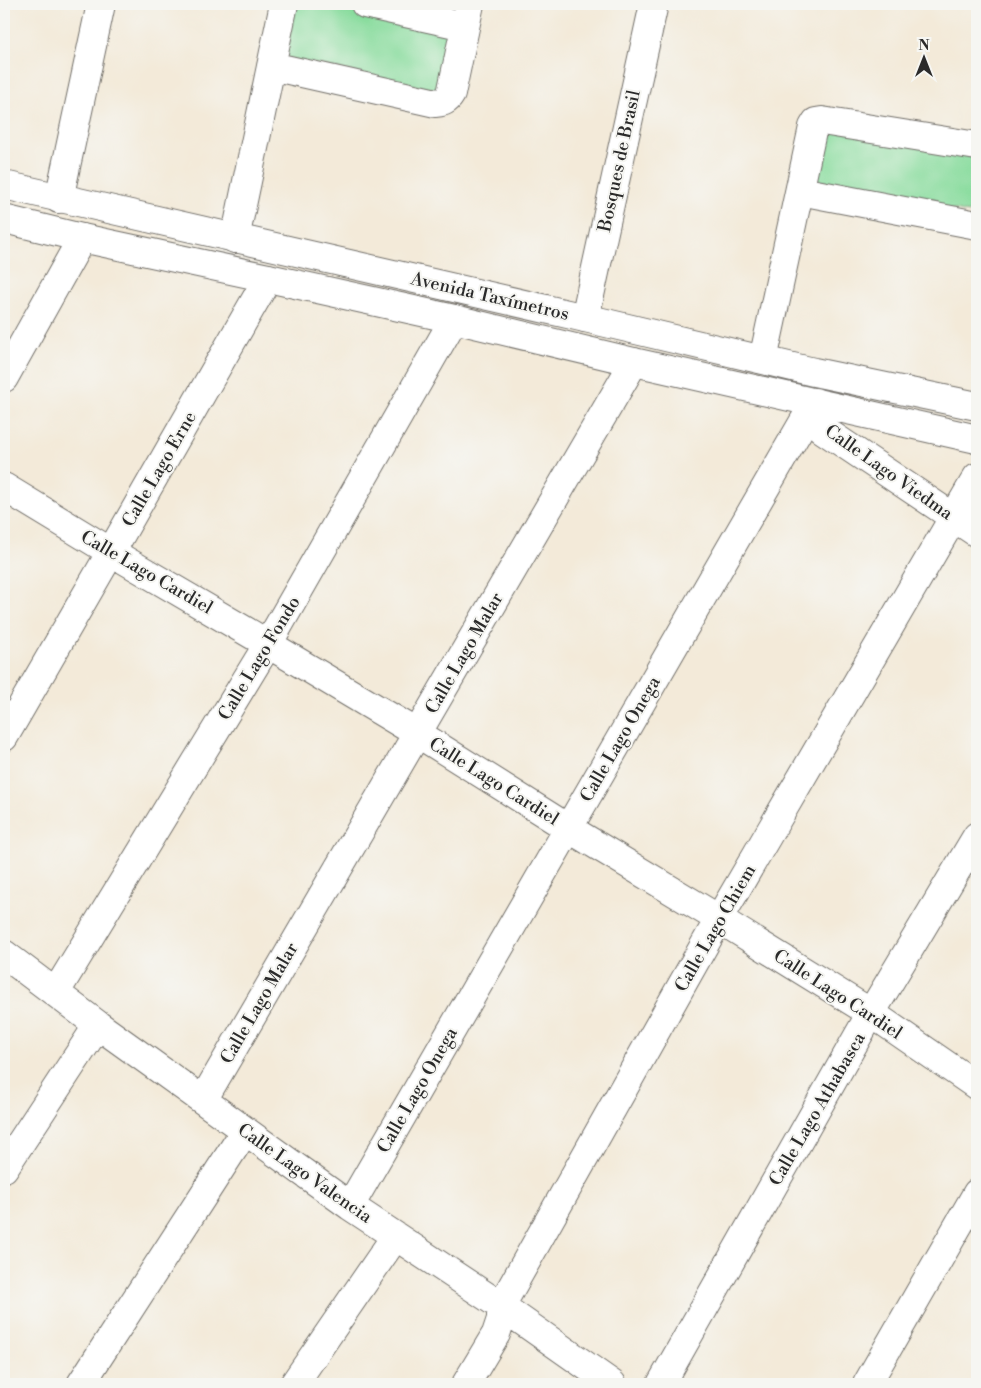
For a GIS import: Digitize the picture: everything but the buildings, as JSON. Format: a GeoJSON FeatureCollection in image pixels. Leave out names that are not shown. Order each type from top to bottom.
{"type":"FeatureCollection","features":[{"type":"Feature","properties":{"kind":"street"},"geometry":{"type":"LineString","coordinates":[[59,199],[100,4]]}},
{"type":"Feature","properties":{"kind":"street"},"geometry":{"type":"LineString","coordinates":[[235,239],[284,4]]}},
{"type":"Feature","properties":{"kind":"street"},"geometry":{"type":"LineString","coordinates":[[271,66],[436,103],[441,103],[449,98],[467,15],[365,4]]}},
{"type":"Feature","properties":{"kind":"street","name":"Bosques de Brasil"},"geometry":{"type":"LineString","coordinates":[[585,318],[654,4]]}},
{"type":"Feature","properties":{"kind":"street"},"geometry":{"type":"LineString","coordinates":[[762,359],[813,127],[816,122],[977,146]]}},
{"type":"Feature","properties":{"kind":"street","name":"Avenida Taxímetros"},"geometry":{"type":"LineString","coordinates":[[4,185],[814,372],[977,406]]}},
{"type":"Feature","properties":{"kind":"street"},"geometry":{"type":"LineString","coordinates":[[800,190],[977,225]]}},
{"type":"Feature","properties":{"kind":"street","name":"Avenida Taxímetros"},"geometry":{"type":"LineString","coordinates":[[4,219],[82,238],[454,319],[634,362],[977,439]]}},
{"type":"Feature","properties":{"kind":"street"},"geometry":{"type":"LineString","coordinates":[[4,378],[82,238]]}},
{"type":"Feature","properties":{"kind":"street","name":"Calle Lago Erne"},"geometry":{"type":"LineString","coordinates":[[4,737],[268,278]]}},
{"type":"Feature","properties":{"kind":"street","name":"Calle Lago Fondo"},"geometry":{"type":"LineString","coordinates":[[56,992],[268,644],[454,319]]}},
{"type":"Feature","properties":{"kind":"street","name":"Calle Lago Malar"},"geometry":{"type":"LineString","coordinates":[[203,1100],[634,362]]}},
{"type":"Feature","properties":{"kind":"street","name":"Calle Lago Viedma"},"geometry":{"type":"LineString","coordinates":[[815,402],[817,418],[822,429],[977,532]]}},
{"type":"Feature","properties":{"kind":"street","name":"Calle Lago Onega"},"geometry":{"type":"LineString","coordinates":[[350,1206],[815,402]]}},
{"type":"Feature","properties":{"kind":"street","name":"Calle Lago Chiem"},"geometry":{"type":"LineString","coordinates":[[466,1384],[496,1334],[501,1320],[501,1306],[719,918],[977,477]]}},
{"type":"Feature","properties":{"kind":"street","name":"Calle Lago Cardiel"},"geometry":{"type":"LineString","coordinates":[[4,487],[417,733],[568,828],[719,918],[871,1013],[977,1086]]}},
{"type":"Feature","properties":{"kind":"street","name":"Calle Lago Athabasca"},"geometry":{"type":"LineString","coordinates":[[661,1384],[871,1013],[977,836]]}},
{"type":"Feature","properties":{"kind":"street","name":"Calle Lago Valencia"},"geometry":{"type":"LineString","coordinates":[[4,954],[350,1206],[501,1306],[612,1384]]}},
{"type":"Feature","properties":{"kind":"street"},"geometry":{"type":"LineString","coordinates":[[4,1168],[98,1024]]}},
{"type":"Feature","properties":{"kind":"street"},"geometry":{"type":"LineString","coordinates":[[81,1384],[245,1131]]}},
{"type":"Feature","properties":{"kind":"street"},"geometry":{"type":"LineString","coordinates":[[867,1384],[977,1193]]}},
{"type":"Feature","properties":{"kind":"street"},"geometry":{"type":"LineString","coordinates":[[294,1384],[396,1237]]}},
{"type":"Feature","properties":{"kind":"green space"},"geometry":{"type":"Polygon","coordinates":[[[286,4],[328,4],[448,28],[454,38],[444,92],[288,58],[278,47],[286,4]]]}},
{"type":"Feature","properties":{"kind":"green space"},"geometry":{"type":"Polygon","coordinates":[[[827,129],[977,157],[977,173],[969,213],[815,180],[827,129]]]}}]}
